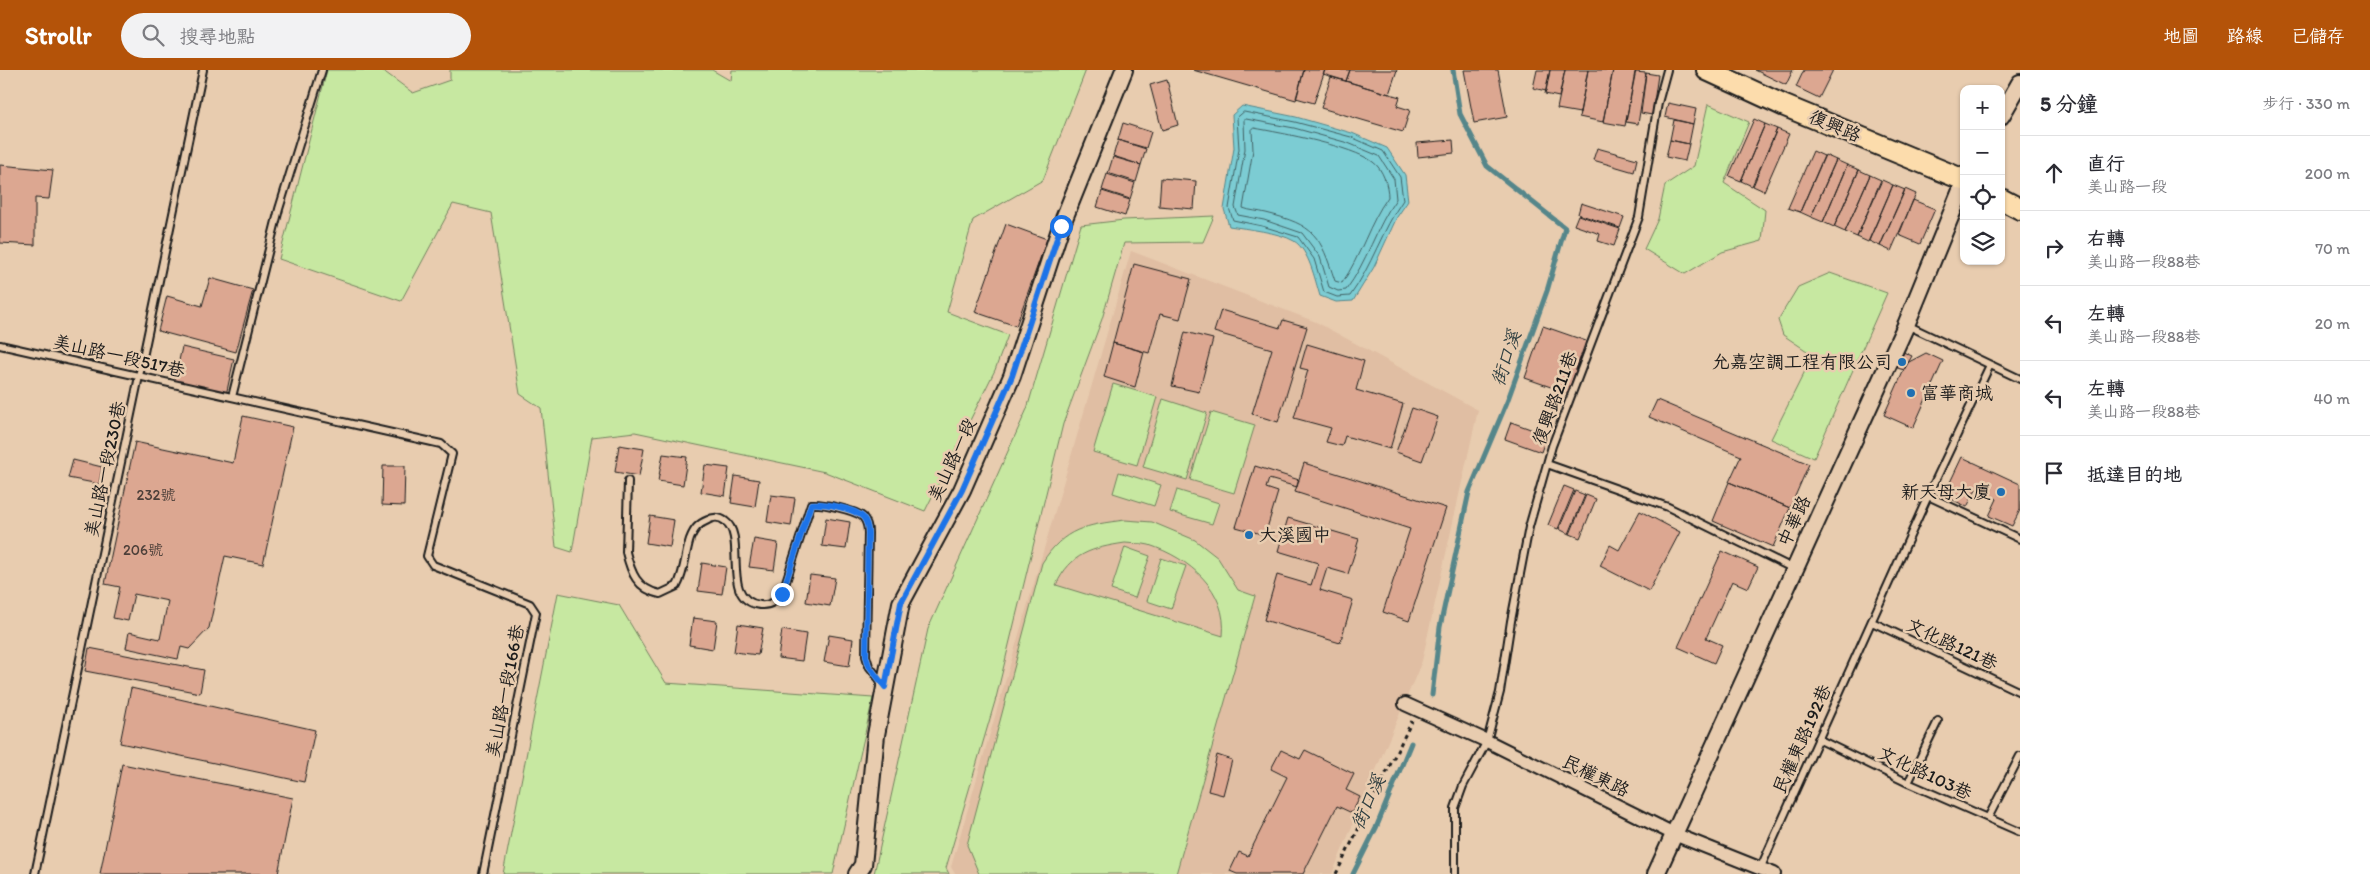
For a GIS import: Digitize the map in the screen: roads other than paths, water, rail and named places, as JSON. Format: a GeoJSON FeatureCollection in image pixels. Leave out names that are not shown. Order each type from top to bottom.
{"type":"FeatureCollection","features":[{"type":"Feature","properties":{"kind":"main road","name":"復興路"},"geometry":{"type":"LineString","coordinates":[[1707,70],[1785,106],[1960,179]]}},
{"type":"Feature","properties":{"kind":"main road"},"geometry":{"type":"LineString","coordinates":[[2005,201],[2020,209]]}},
{"type":"Feature","properties":{"kind":"street","name":"美山路一段"},"geometry":{"type":"LineString","coordinates":[[858,874],[863,865],[876,736],[901,603],[962,490],[1012,376],[1061,226],[1124,70]]}},
{"type":"Feature","properties":{"kind":"street"},"geometry":{"type":"LineString","coordinates":[[2005,109],[2020,83]]}},
{"type":"Feature","properties":{"kind":"street","name":"中華路"},"geometry":{"type":"LineString","coordinates":[[1656,874],[1906,325],[1960,191]]}},
{"type":"Feature","properties":{"kind":"street","name":"民權東路"},"geometry":{"type":"LineString","coordinates":[[1404,704],[1487,741],[1674,834],[1760,871],[1774,874]]}},
{"type":"Feature","properties":{"kind":"lane","name":"美山路一段230巷"},"geometry":{"type":"LineString","coordinates":[[35,874],[141,375],[203,70]]}},
{"type":"Feature","properties":{"kind":"lane"},"geometry":{"type":"LineString","coordinates":[[232,397],[279,209],[322,70]]}},
{"type":"Feature","properties":{"kind":"lane","name":"復興路211巷"},"geometry":{"type":"LineString","coordinates":[[1456,874],[1455,808],[1463,786],[1487,741],[1500,692],[1529,527],[1547,464],[1639,216],[1658,104],[1666,70]]}},
{"type":"Feature","properties":{"kind":"lane"},"geometry":{"type":"LineString","coordinates":[[1906,325],[2020,379]]}},
{"type":"Feature","properties":{"kind":"lane","name":"美山路一段517巷"},"geometry":{"type":"LineString","coordinates":[[0,345],[141,375],[232,397]]}},
{"type":"Feature","properties":{"kind":"lane","name":"民權東路192巷"},"geometry":{"type":"LineString","coordinates":[[1760,871],[1928,496],[1990,365]]}},
{"type":"Feature","properties":{"kind":"lane","name":"美山路一段166巷"},"geometry":{"type":"LineString","coordinates":[[232,397],[441,444],[452,454],[427,556],[432,565],[530,604],[536,614],[483,874]]}},
{"type":"Feature","properties":{"kind":"lane"},"geometry":{"type":"LineString","coordinates":[[1547,464],[1668,507],[1794,569]]}},
{"type":"Feature","properties":{"kind":"lane"},"geometry":{"type":"LineString","coordinates":[[628,481],[626,552],[628,561],[639,584],[646,590],[660,594],[678,586],[683,574],[694,530],[701,523],[711,518],[721,518],[730,525],[735,533],[734,569],[737,581],[744,596],[753,604],[763,605],[774,602],[782,594],[811,504],[854,512],[863,518],[867,524],[868,533],[866,656],[869,666],[885,687]]}},
{"type":"Feature","properties":{"kind":"lane"},"geometry":{"type":"LineString","coordinates":[[1928,496],[2020,539]]}},
{"type":"Feature","properties":{"kind":"lane","name":"文化路121巷"},"geometry":{"type":"LineString","coordinates":[[1872,622],[2020,692]]}},
{"type":"Feature","properties":{"kind":"lane"},"geometry":{"type":"LineString","coordinates":[[1908,783],[1938,721]]}},
{"type":"Feature","properties":{"kind":"lane","name":"文化路103巷"},"geometry":{"type":"LineString","coordinates":[[1818,739],[1908,783],[2020,832]]}},
{"type":"Feature","properties":{"kind":"lane"},"geometry":{"type":"LineString","coordinates":[[1988,818],[2020,756]]}},
{"type":"Feature","properties":{"kind":"water"},"geometry":{"type":"Polygon","coordinates":[[[1242,106],[1296,117],[1352,133],[1387,148],[1405,175],[1408,201],[1397,217],[1374,267],[1353,301],[1336,302],[1320,296],[1308,258],[1294,241],[1272,233],[1229,226],[1224,209],[1234,148],[1232,115],[1242,106]]]}},
{"type":"Feature","properties":{"kind":"waterway","name":"街口溪"},"geometry":{"type":"LineString","coordinates":[[1432,695],[1440,627],[1469,492],[1507,402],[1547,291],[1565,228],[1487,166],[1460,114],[1453,70]]}},
{"type":"Feature","properties":{"kind":"waterway","name":"街口溪"},"geometry":{"type":"LineString","coordinates":[[1353,874],[1376,828],[1411,743]]}},
{"type":"Feature","properties":{"kind":"place","name":"允嘉空調工程有限公司"},"geometry":{"type":"Point","coordinates":[1902,362]}},
{"type":"Feature","properties":{"kind":"place","name":"富華商城"},"geometry":{"type":"Point","coordinates":[1911,393]}},
{"type":"Feature","properties":{"kind":"place","name":"新天母大廈"},"geometry":{"type":"Point","coordinates":[2001,492]}},
{"type":"Feature","properties":{"kind":"place","name":"大溪國中"},"geometry":{"type":"Point","coordinates":[1249,535]}}]}
